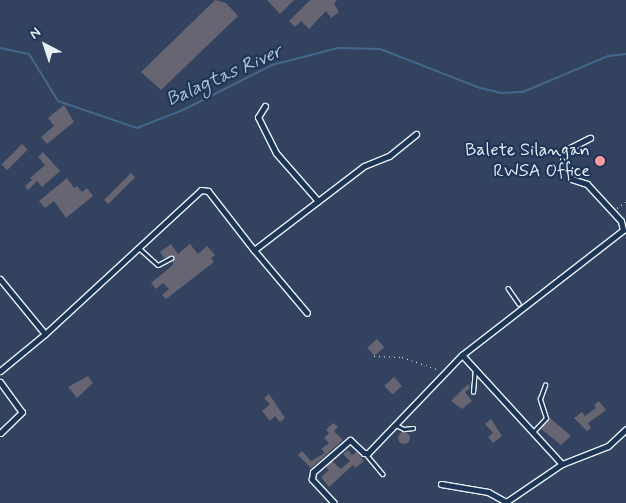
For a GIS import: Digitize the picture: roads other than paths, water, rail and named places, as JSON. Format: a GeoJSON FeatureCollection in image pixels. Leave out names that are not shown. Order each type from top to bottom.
{"type":"FeatureCollection","features":[{"type":"Feature","properties":{"kind":"street"},"geometry":{"type":"LineString","coordinates":[[265,106],[258,117],[276,153],[318,201]]}},
{"type":"Feature","properties":{"kind":"street"},"geometry":{"type":"LineString","coordinates":[[254,250],[364,166],[389,156],[416,134]]}},
{"type":"Feature","properties":{"kind":"street"},"geometry":{"type":"LineString","coordinates":[[334,503],[312,475],[350,440],[366,454],[462,355],[520,306],[623,230],[621,221],[587,184],[572,179],[563,161],[566,150],[590,138]]}},
{"type":"Feature","properties":{"kind":"street"},"geometry":{"type":"LineString","coordinates":[[0,371],[45,334],[203,189],[307,313]]}},
{"type":"Feature","properties":{"kind":"street"},"geometry":{"type":"LineString","coordinates":[[0,279],[45,334]]}},
{"type":"Feature","properties":{"kind":"street"},"geometry":{"type":"LineString","coordinates":[[462,355],[562,464]]}},
{"type":"Feature","properties":{"kind":"street"},"geometry":{"type":"LineString","coordinates":[[0,382],[22,412],[0,433]]}},
{"type":"Feature","properties":{"kind":"street"},"geometry":{"type":"LineString","coordinates":[[441,484],[488,492],[506,503],[562,464],[608,446],[626,429]]}},
{"type":"Feature","properties":{"kind":"lane"},"geometry":{"type":"LineString","coordinates":[[138,247],[158,265],[171,258]]}},
{"type":"Feature","properties":{"kind":"lane"},"geometry":{"type":"LineString","coordinates":[[508,288],[520,306]]}},
{"type":"Feature","properties":{"kind":"lane"},"geometry":{"type":"LineString","coordinates":[[473,392],[475,368]]}},
{"type":"Feature","properties":{"kind":"lane"},"geometry":{"type":"LineString","coordinates":[[533,432],[546,418],[540,399],[545,385]]}},
{"type":"Feature","properties":{"kind":"lane"},"geometry":{"type":"LineString","coordinates":[[396,425],[404,429],[413,428]]}},
{"type":"Feature","properties":{"kind":"lane"},"geometry":{"type":"LineString","coordinates":[[366,454],[383,474]]}},
{"type":"Feature","properties":{"kind":"waterway","name":"Balagtas River"},"geometry":{"type":"LineString","coordinates":[[0,48],[29,54],[58,101],[137,128],[183,110],[272,65],[338,48],[380,49],[480,88],[501,93],[523,92],[608,56],[626,54]]}},
{"type":"Feature","properties":{"kind":"place","name":"Balete Silangan RWSA Office"},"geometry":{"type":"Point","coordinates":[600,161]}}]}
